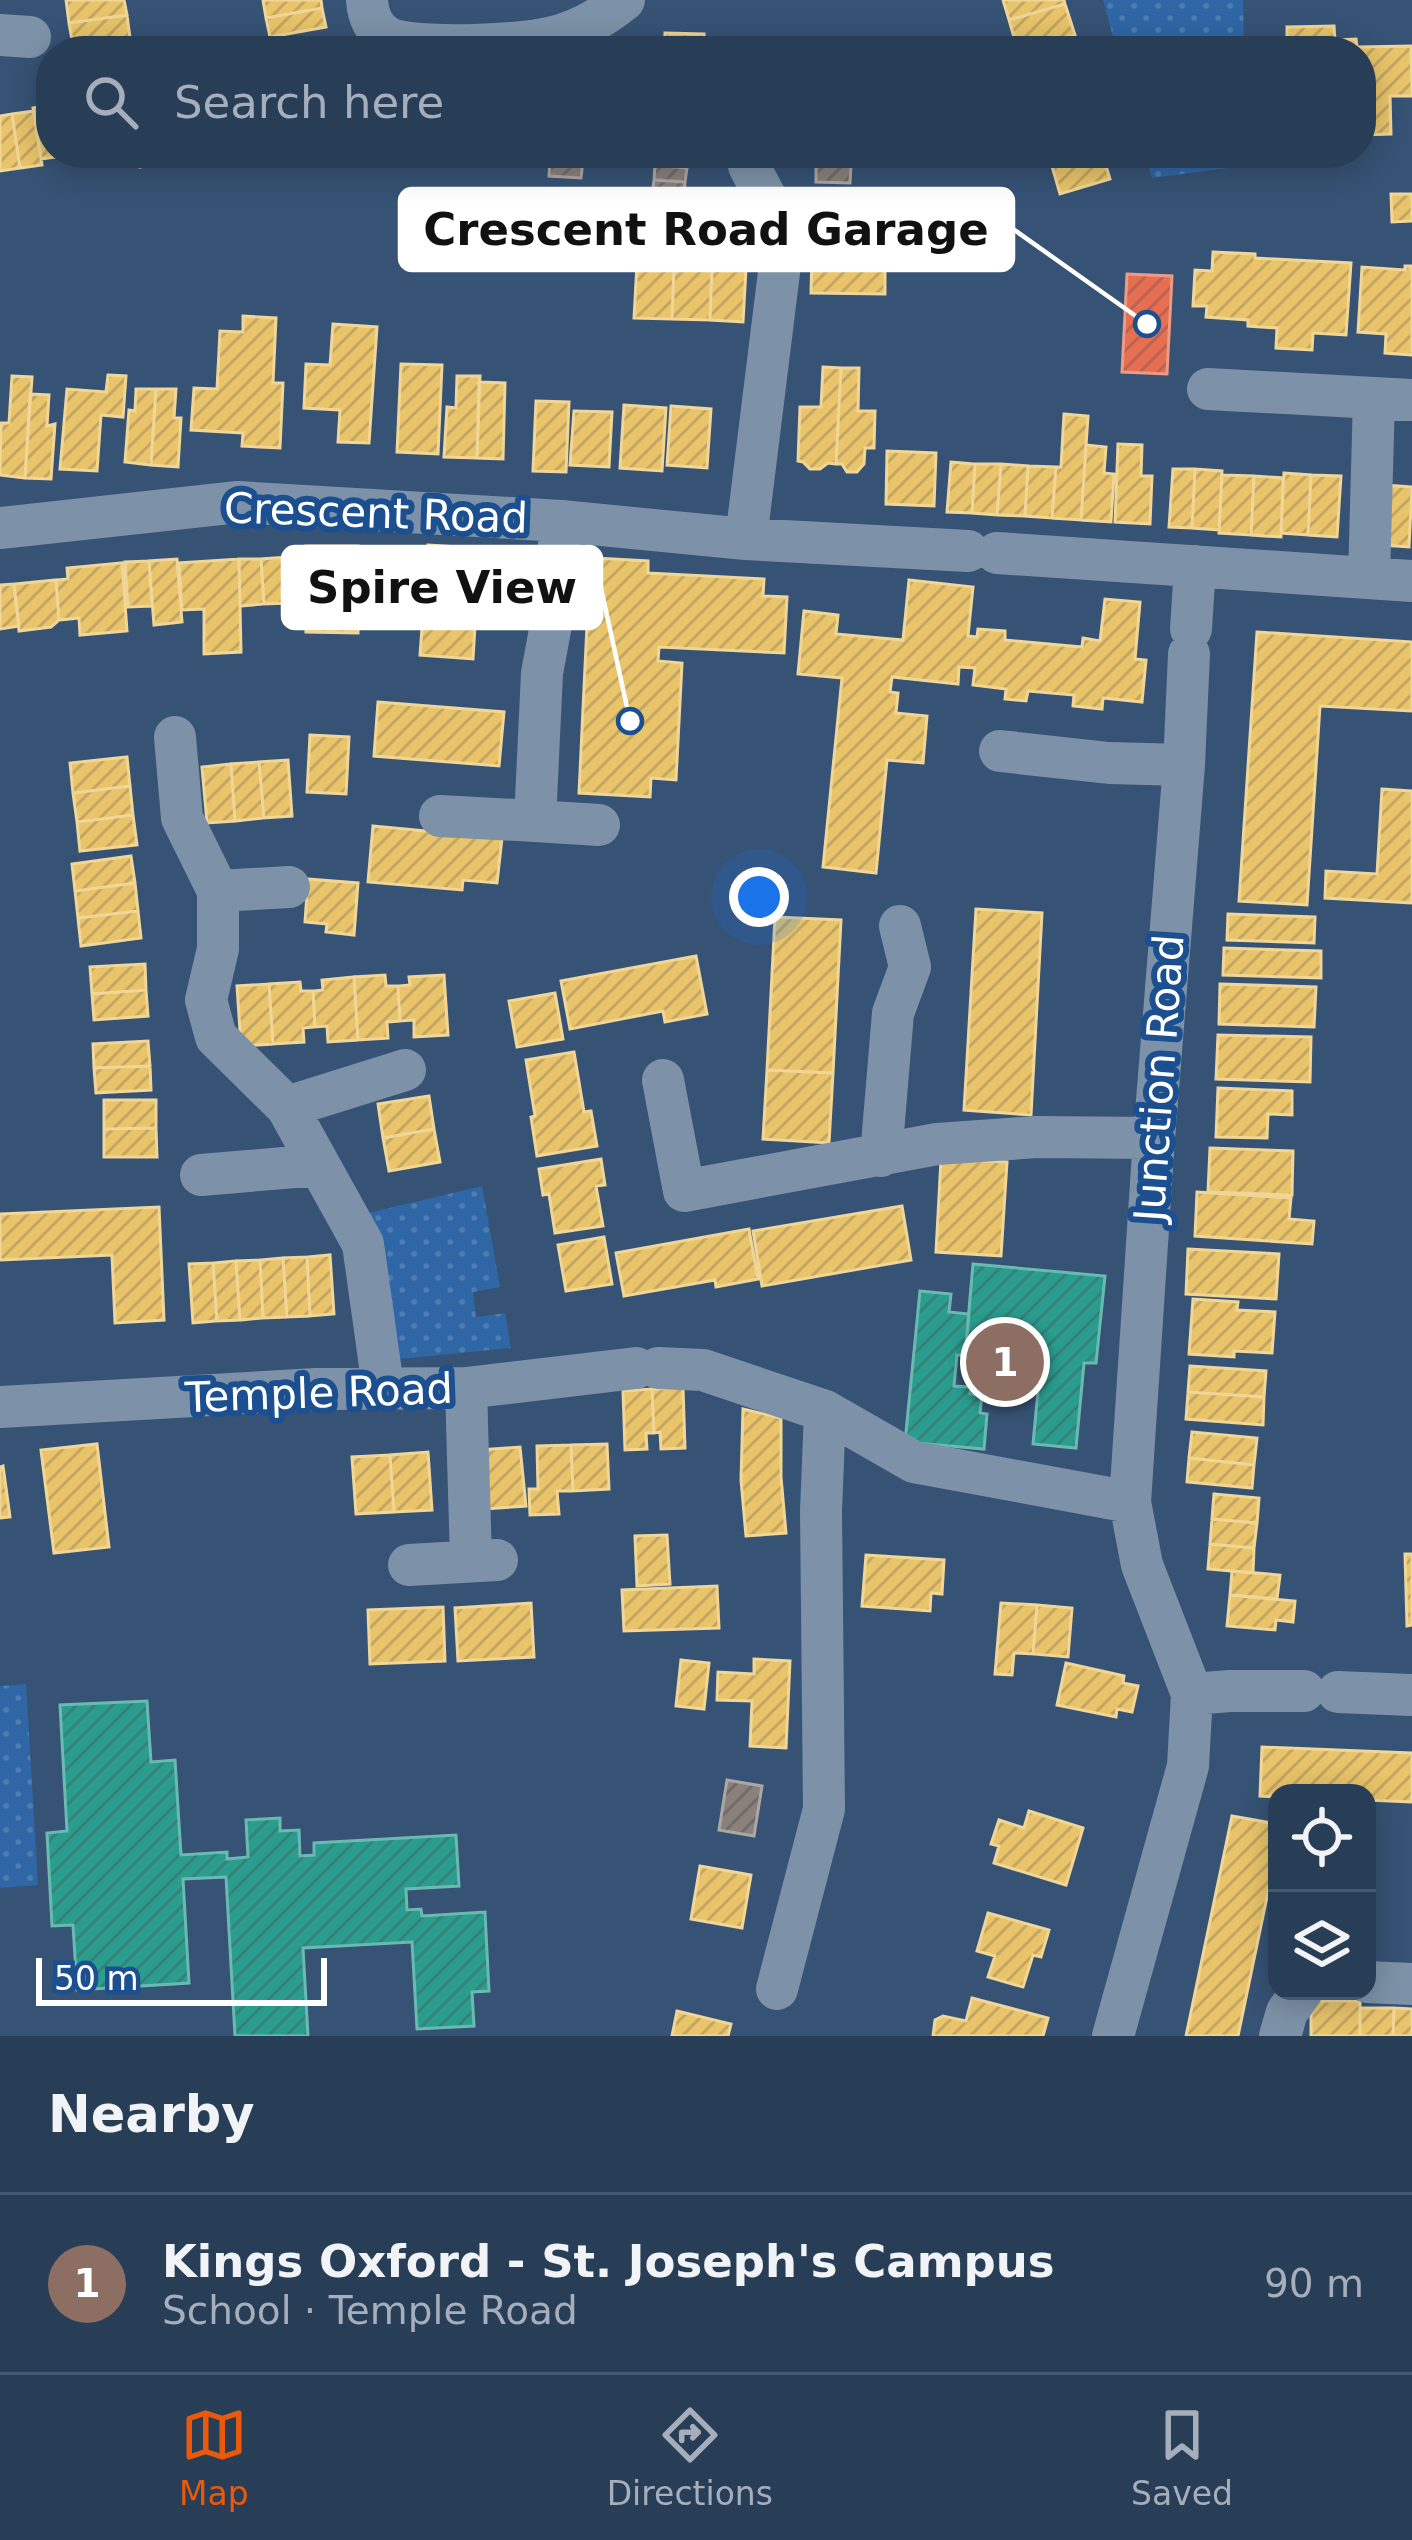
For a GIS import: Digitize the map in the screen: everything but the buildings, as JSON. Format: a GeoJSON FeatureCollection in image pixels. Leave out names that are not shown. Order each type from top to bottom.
{"type":"FeatureCollection","features":[{"type":"Feature","properties":{"kind":"street"},"geometry":{"type":"LineString","coordinates":[[367,0],[376,29],[386,36]]}},
{"type":"Feature","properties":{"kind":"street"},"geometry":{"type":"LineString","coordinates":[[557,36],[602,18],[624,0]]}},
{"type":"Feature","properties":{"kind":"street"},"geometry":{"type":"LineString","coordinates":[[746,539],[784,232],[750,168]]}},
{"type":"Feature","properties":{"kind":"street"},"geometry":{"type":"LineString","coordinates":[[1208,389],[1393,399],[1370,578]]}},
{"type":"Feature","properties":{"kind":"street","name":"Crescent Road"},"geometry":{"type":"LineString","coordinates":[[0,528],[238,502],[1412,581]]}},
{"type":"Feature","properties":{"kind":"street"},"geometry":{"type":"LineString","coordinates":[[536,821],[542,673],[561,521]]}},
{"type":"Feature","properties":{"kind":"street","name":"Junction Road"},"geometry":{"type":"LineString","coordinates":[[1130,1502],[1195,566]]}},
{"type":"Feature","properties":{"kind":"street"},"geometry":{"type":"LineString","coordinates":[[175,737],[182,818],[218,891],[218,950],[206,1000],[216,1037],[287,1107],[363,1244],[382,1387]]}},
{"type":"Feature","properties":{"kind":"street"},"geometry":{"type":"LineString","coordinates":[[1000,751],[1109,764],[1184,765]]}},
{"type":"Feature","properties":{"kind":"street"},"geometry":{"type":"LineString","coordinates":[[440,815],[599,825]]}},
{"type":"Feature","properties":{"kind":"street"},"geometry":{"type":"LineString","coordinates":[[218,891],[289,887]]}},
{"type":"Feature","properties":{"kind":"street"},"geometry":{"type":"LineString","coordinates":[[881,1156],[893,1013],[910,967],[900,926]]}},
{"type":"Feature","properties":{"kind":"street"},"geometry":{"type":"LineString","coordinates":[[287,1107],[405,1070]]}},
{"type":"Feature","properties":{"kind":"street"},"geometry":{"type":"LineString","coordinates":[[664,1081],[683,1191],[937,1144],[1037,1137],[1154,1138]]}},
{"type":"Feature","properties":{"kind":"street"},"geometry":{"type":"LineString","coordinates":[[201,1174],[319,1166]]}},
{"type":"Feature","properties":{"kind":"street","name":"Temple Road"},"geometry":{"type":"LineString","coordinates":[[0,1407],[382,1387],[466,1388],[647,1368],[704,1370],[825,1411],[914,1462],[1130,1502]]}},
{"type":"Feature","properties":{"kind":"street"},"geometry":{"type":"LineString","coordinates":[[409,1565],[484,1560],[466,1388]]}},
{"type":"Feature","properties":{"kind":"street"},"geometry":{"type":"LineString","coordinates":[[778,1989],[824,1809],[821,1511],[825,1411]]}},
{"type":"Feature","properties":{"kind":"street"},"geometry":{"type":"LineString","coordinates":[[1113,2036],[1189,1766],[1192,1694],[1142,1565],[1130,1502]]}},
{"type":"Feature","properties":{"kind":"street"},"geometry":{"type":"LineString","coordinates":[[1192,1694],[1230,1690],[1412,1695]]}},
{"type":"Feature","properties":{"kind":"street"},"geometry":{"type":"LineString","coordinates":[[1376,1982],[1412,1984]]}},
{"type":"Feature","properties":{"kind":"street"},"geometry":{"type":"LineString","coordinates":[[1280,2036],[1296,2000]]}},
{"type":"Feature","properties":{"kind":"shaded area"},"geometry":{"type":"Polygon","coordinates":[[[1103,0],[1243,0],[1244,36],[1113,36],[1103,0]]]}},
{"type":"Feature","properties":{"kind":"shaded area"},"geometry":{"type":"Polygon","coordinates":[[[1149,168],[1228,168],[1152,178],[1149,168]]]}},
{"type":"Feature","properties":{"kind":"shaded area"},"geometry":{"type":"Polygon","coordinates":[[[482,1186],[500,1287],[473,1292],[476,1317],[505,1313],[511,1348],[400,1359],[360,1215],[482,1186]]]}},
{"type":"Feature","properties":{"kind":"shaded area"},"geometry":{"type":"Polygon","coordinates":[[[26,1684],[38,1885],[0,1888],[0,1686],[26,1684]]]}},
{"type":"Feature","properties":{"kind":"place","name":"Crescent Road Garage"},"geometry":{"type":"Point","coordinates":[1147,324]}},
{"type":"Feature","properties":{"kind":"place","name":"Spire View"},"geometry":{"type":"Point","coordinates":[630,721]}},
{"type":"Feature","properties":{"kind":"place","name":"Kings Oxford - St. Joseph's Campus"},"geometry":{"type":"Point","coordinates":[1005,1362]}}]}
